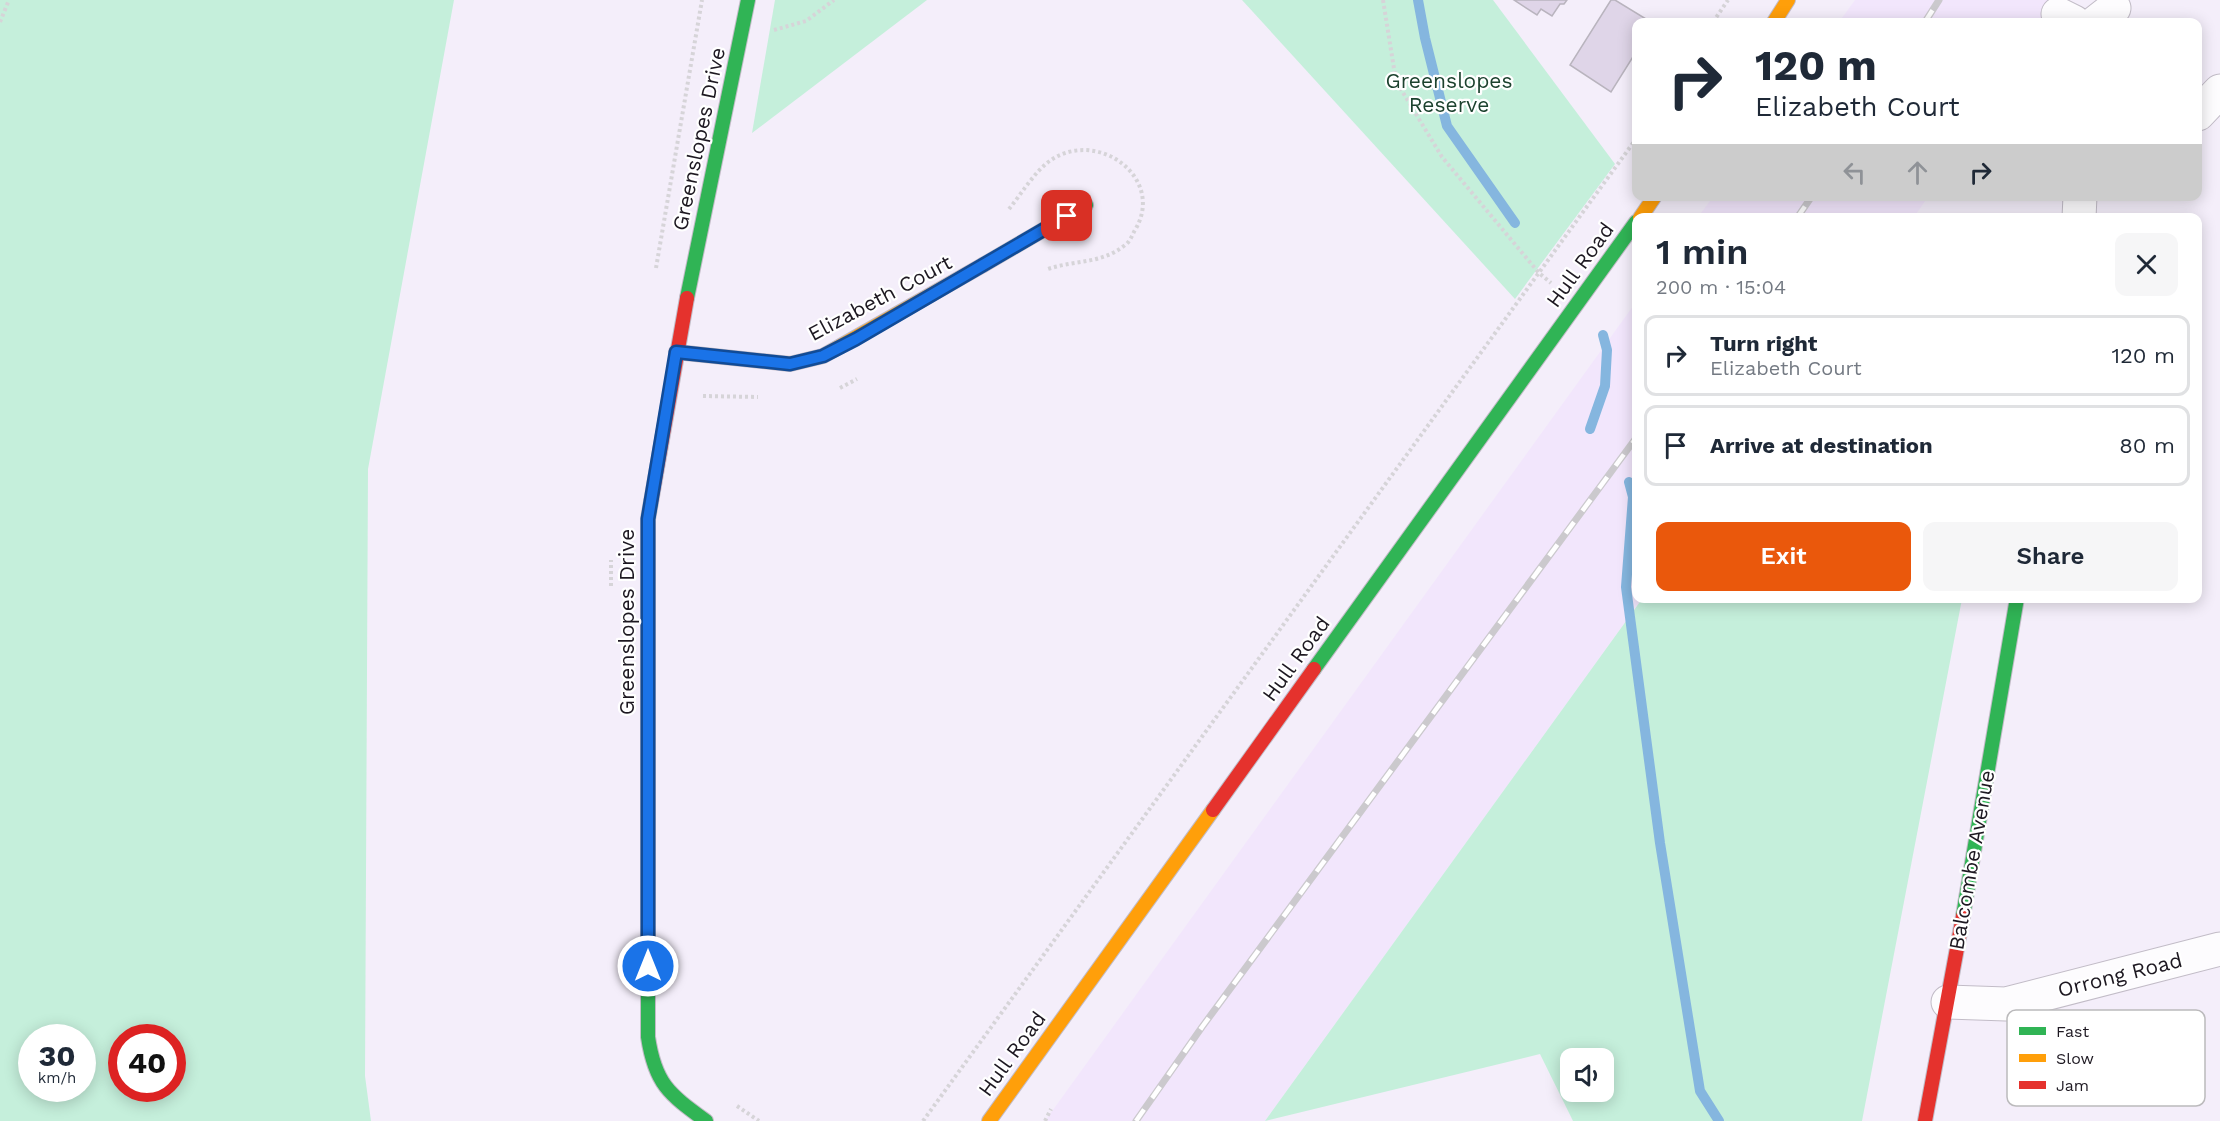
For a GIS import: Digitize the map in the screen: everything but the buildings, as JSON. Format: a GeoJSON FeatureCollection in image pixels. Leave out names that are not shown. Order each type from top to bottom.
{"type":"FeatureCollection","features":[{"type":"Feature","properties":{"kind":"street","name":"Greenslopes Drive"},"geometry":{"type":"LineString","coordinates":[[706,1121],[663,1090],[651,1063],[648,1037],[648,519],[676,352],[748,0]]}},
{"type":"Feature","properties":{"kind":"street"},"geometry":{"type":"LineString","coordinates":[[1777,18],[1788,0]]}},
{"type":"Feature","properties":{"kind":"street"},"geometry":{"type":"LineString","coordinates":[[2202,110],[2220,91]]}},
{"type":"Feature","properties":{"kind":"street","name":"Elizabeth Court"},"geometry":{"type":"LineString","coordinates":[[676,352],[790,364],[823,356],[1086,205]]}},
{"type":"Feature","properties":{"kind":"street","name":"Hull Road"},"geometry":{"type":"LineString","coordinates":[[989,1121],[1632,228]]}},
{"type":"Feature","properties":{"kind":"street","name":"Balcombe Avenue"},"geometry":{"type":"LineString","coordinates":[[1925,1121],[1948,1002],[2016,603]]}},
{"type":"Feature","properties":{"kind":"street","name":"Orrong Road"},"geometry":{"type":"LineString","coordinates":[[1948,1002],[2006,1004],[2220,950]]}},
{"type":"Feature","properties":{"kind":"path"},"geometry":{"type":"LineString","coordinates":[[0,22],[9,0]]}},
{"type":"Feature","properties":{"kind":"path"},"geometry":{"type":"LineString","coordinates":[[743,28],[779,30],[806,21],[834,0]]}},
{"type":"Feature","properties":{"kind":"path"},"geometry":{"type":"LineString","coordinates":[[1383,0],[1396,81],[1442,157],[1539,273],[1578,304]]}},
{"type":"Feature","properties":{"kind":"path"},"geometry":{"type":"LineString","coordinates":[[1716,18],[1728,0]]}},
{"type":"Feature","properties":{"kind":"path"},"geometry":{"type":"LineString","coordinates":[[923,1121],[1632,145]]}},
{"type":"Feature","properties":{"kind":"path"},"geometry":{"type":"LineString","coordinates":[[1005,215],[1049,162],[1066,152],[1087,149],[1106,152],[1124,164],[1135,179],[1142,201],[1139,223],[1127,244],[1101,260],[1050,267],[1041,272]]}},
{"type":"Feature","properties":{"kind":"path"},"geometry":{"type":"LineString","coordinates":[[837,388],[865,374]]}},
{"type":"Feature","properties":{"kind":"path"},"geometry":{"type":"LineString","coordinates":[[699,395],[762,398]]}},
{"type":"Feature","properties":{"kind":"path"},"geometry":{"type":"LineString","coordinates":[[733,1102],[759,1121]]}},
{"type":"Feature","properties":{"kind":"path"},"geometry":{"type":"LineString","coordinates":[[1045,1121],[1051,1108]]}},
{"type":"Feature","properties":{"kind":"shaded area"},"geometry":{"type":"Polygon","coordinates":[[[1855,0],[2050,0],[2042,18],[1842,18],[1855,0]]]}},
{"type":"Feature","properties":{"kind":"shaded area"},"geometry":{"type":"Polygon","coordinates":[[[1710,201],[1925,201],[1917,213],[1701,213],[1710,201]]]}},
{"type":"Feature","properties":{"kind":"shaded area"},"geometry":{"type":"Polygon","coordinates":[[[1632,308],[1632,603],[1639,603],[1265,1121],[1045,1121],[1632,308]]]}},
{"type":"Feature","properties":{"kind":"green space"},"geometry":{"type":"Polygon","coordinates":[[[0,0],[454,0],[368,469],[365,1076],[371,1121],[0,1121],[0,0]]]}},
{"type":"Feature","properties":{"kind":"green space"},"geometry":{"type":"Polygon","coordinates":[[[775,0],[927,0],[752,133],[775,0]]]}},
{"type":"Feature","properties":{"kind":"green space","name":"Greenslopes Reserve"},"geometry":{"type":"Polygon","coordinates":[[[1242,0],[1493,0],[1615,164],[1515,299],[1242,0]]]}},
{"type":"Feature","properties":{"kind":"green space"},"geometry":{"type":"Polygon","coordinates":[[[1639,603],[1961,603],[1862,1121],[1573,1121],[1564,1102],[1614,1102],[1614,1048],[1560,1048],[1560,1095],[1540,1054],[1265,1121],[1639,603]]]}},
{"type":"Feature","properties":{"kind":"waterway"},"geometry":{"type":"LineString","coordinates":[[1418,0],[1447,126],[1515,223]]}},
{"type":"Feature","properties":{"kind":"waterway"},"geometry":{"type":"LineString","coordinates":[[1590,429],[1605,386],[1607,350],[1603,335]]}},
{"type":"Feature","properties":{"kind":"waterway"},"geometry":{"type":"LineString","coordinates":[[1629,482],[1632,493]]}},
{"type":"Feature","properties":{"kind":"waterway"},"geometry":{"type":"LineString","coordinates":[[1632,510],[1626,587],[1660,843],[1700,1091],[1719,1121]]}},
{"type":"Feature","properties":{"kind":"railway"},"geometry":{"type":"LineString","coordinates":[[1928,18],[1939,0]]}},
{"type":"Feature","properties":{"kind":"railway"},"geometry":{"type":"LineString","coordinates":[[1800,213],[1809,201]]}},
{"type":"Feature","properties":{"kind":"railway"},"geometry":{"type":"LineString","coordinates":[[1136,1121],[1202,1027],[1632,443]]}},
{"type":"Feature","properties":{"kind":"traffic: fast"},"geometry":{"type":"LineString","coordinates":[[687,298],[748,0]]}},
{"type":"Feature","properties":{"kind":"traffic: fast"},"geometry":{"type":"LineString","coordinates":[[983,265],[1086,205]]}},
{"type":"Feature","properties":{"kind":"traffic: fast"},"geometry":{"type":"LineString","coordinates":[[1314,669],[1632,228]]}},
{"type":"Feature","properties":{"kind":"traffic: fast"},"geometry":{"type":"LineString","coordinates":[[651,502],[648,519],[648,1037],[655,1066],[666,1086],[682,1103],[706,1121]]}},
{"type":"Feature","properties":{"kind":"traffic: fast"},"geometry":{"type":"LineString","coordinates":[[1963,916],[2016,603]]}},
{"type":"Feature","properties":{"kind":"traffic: slow"},"geometry":{"type":"LineString","coordinates":[[1777,18],[1788,0]]}},
{"type":"Feature","properties":{"kind":"traffic: slow"},"geometry":{"type":"LineString","coordinates":[[1643,213],[1652,201]]}},
{"type":"Feature","properties":{"kind":"traffic: slow"},"geometry":{"type":"LineString","coordinates":[[676,352],[790,364],[823,356],[983,265]]}},
{"type":"Feature","properties":{"kind":"traffic: slow"},"geometry":{"type":"LineString","coordinates":[[989,1121],[1213,810]]}},
{"type":"Feature","properties":{"kind":"traffic: jam"},"geometry":{"type":"LineString","coordinates":[[651,502],[687,298]]}},
{"type":"Feature","properties":{"kind":"traffic: jam"},"geometry":{"type":"LineString","coordinates":[[1213,810],[1314,669]]}},
{"type":"Feature","properties":{"kind":"traffic: jam"},"geometry":{"type":"LineString","coordinates":[[1925,1121],[1963,916]]}},
{"type":"Feature","properties":{"kind":"route"},"geometry":{"type":"LineString","coordinates":[[648,966],[648,519],[676,352],[790,364],[823,356],[1067,216]]}}]}
